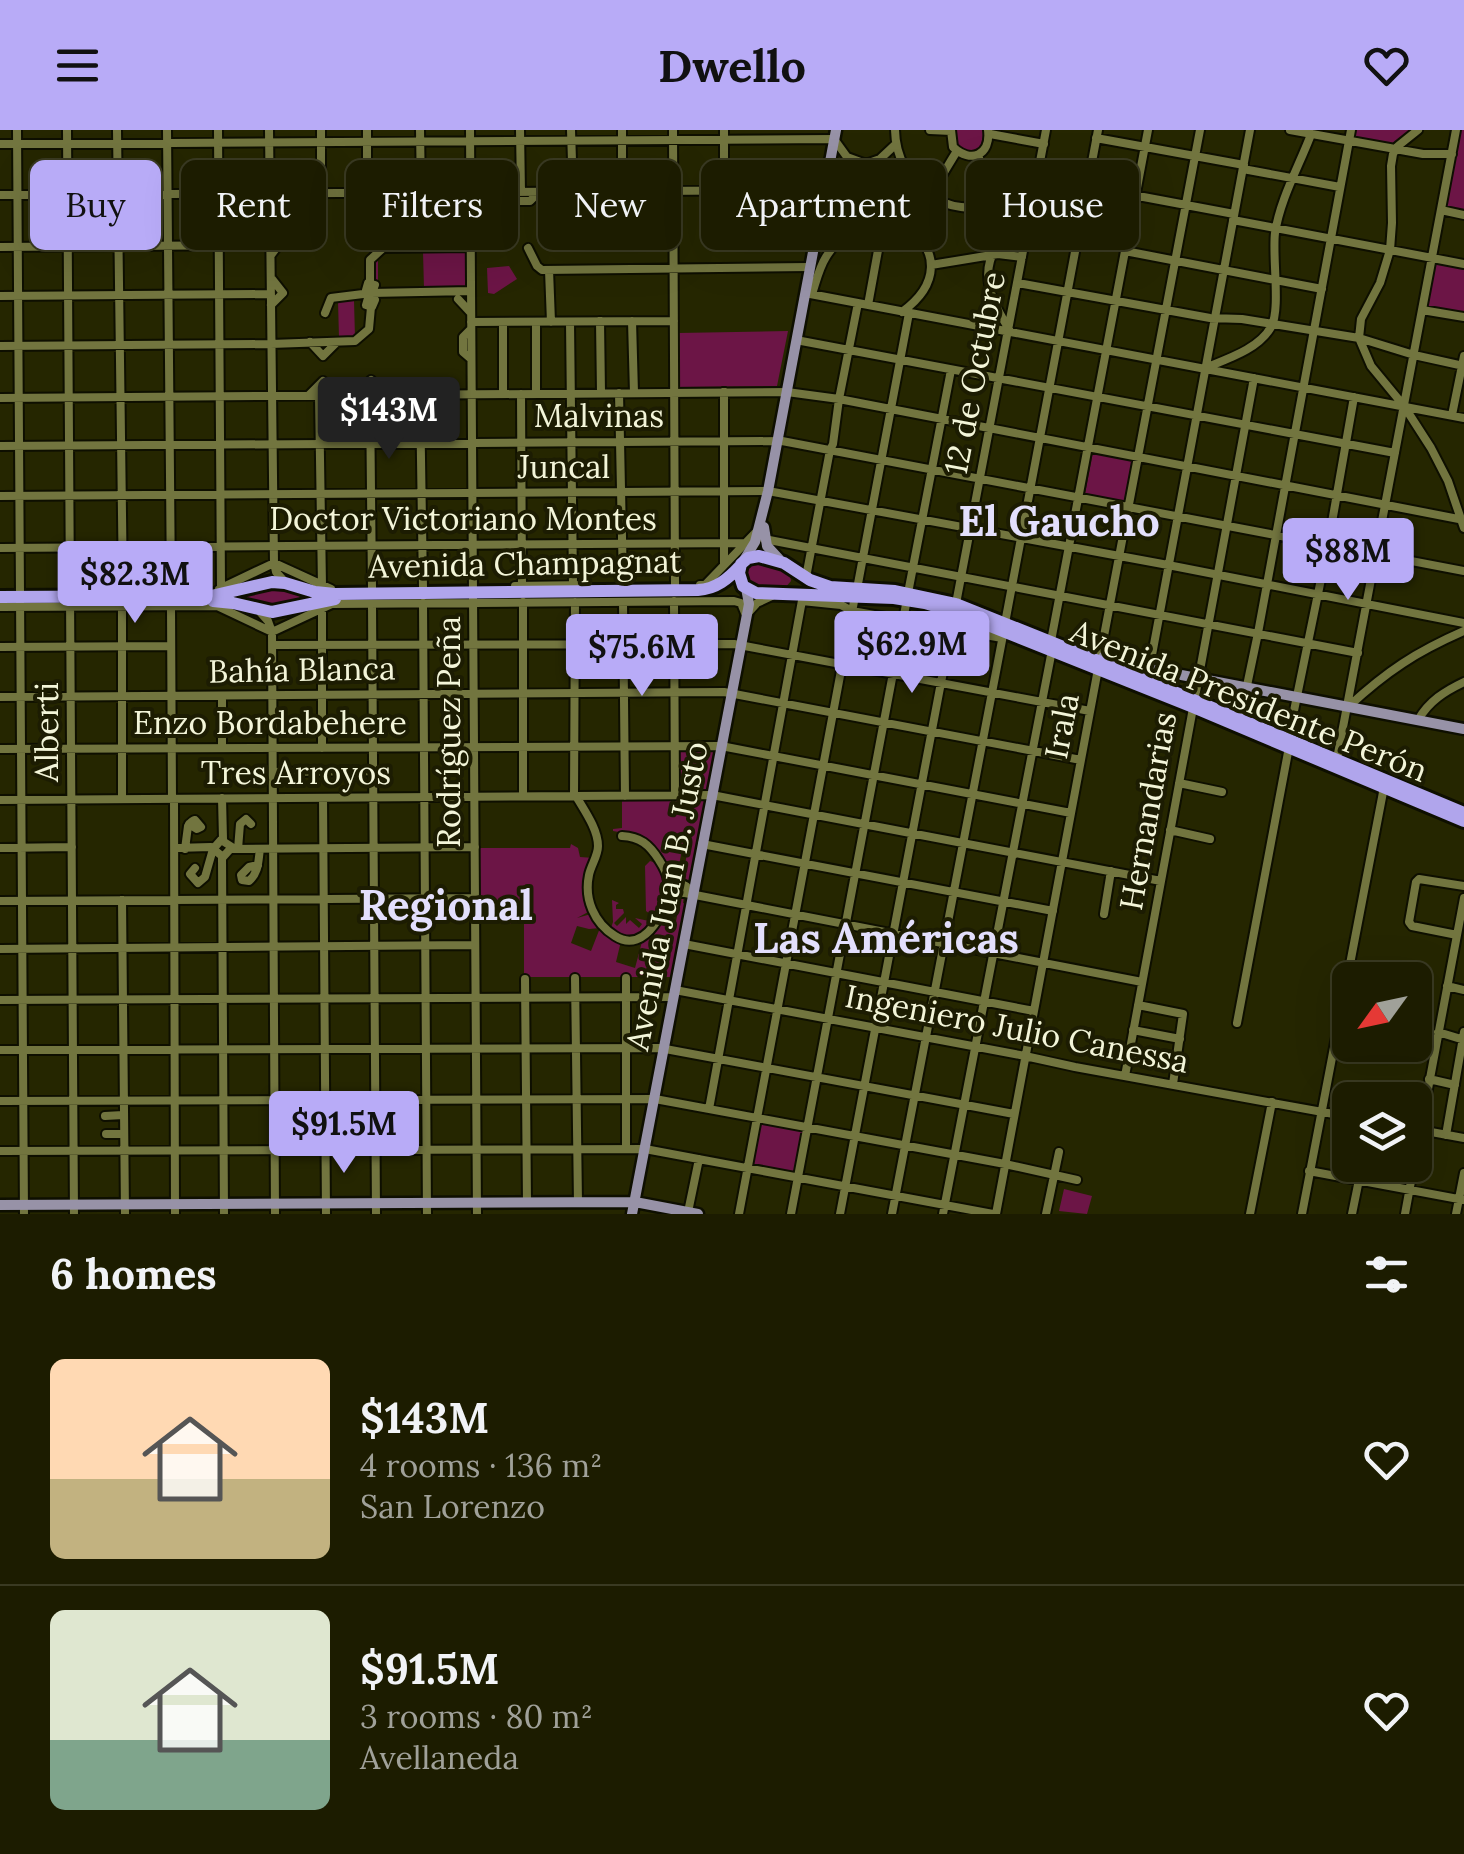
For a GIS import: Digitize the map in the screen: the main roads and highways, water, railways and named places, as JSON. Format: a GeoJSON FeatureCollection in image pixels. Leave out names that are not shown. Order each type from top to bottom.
{"type":"FeatureCollection","features":[{"type":"Feature","properties":{"kind":"highway"},"geometry":{"type":"LineString","coordinates":[[759,556],[785,564],[792,573],[792,583],[788,590],[776,595],[745,588],[739,576],[743,562],[759,556]]}},
{"type":"Feature","properties":{"kind":"highway","name":"Avenida Champagnat"},"geometry":{"type":"LineString","coordinates":[[0,600],[216,601],[277,612],[336,599],[698,590],[712,588],[726,571],[743,562]]}},
{"type":"Feature","properties":{"kind":"highway","name":"Avenida Presidente Perón"},"geometry":{"type":"LineString","coordinates":[[785,564],[824,586],[856,593]]}},
{"type":"Feature","properties":{"kind":"highway"},"geometry":{"type":"LineString","coordinates":[[681,601],[707,590],[726,571]]}},
{"type":"Feature","properties":{"kind":"highway","name":"Avenida Champagnat"},"geometry":{"type":"LineString","coordinates":[[70,599],[211,596],[272,582],[335,594],[707,590],[734,585],[745,588]]}},
{"type":"Feature","properties":{"kind":"highway"},"geometry":{"type":"LineString","coordinates":[[294,586],[302,595],[302,602],[296,606]]}},
{"type":"Feature","properties":{"kind":"highway"},"geometry":{"type":"LineString","coordinates":[[251,587],[243,596],[251,608]]}},
{"type":"Feature","properties":{"kind":"highway","name":"Avenida Presidente Perón"},"geometry":{"type":"LineString","coordinates":[[776,595],[908,596],[956,608],[1004,630],[1149,675],[1194,704],[1240,719],[1289,743]]}},
{"type":"Feature","properties":{"kind":"highway","name":"Avenida Presidente Perón"},"geometry":{"type":"LineString","coordinates":[[1099,662],[1464,817]]}},
{"type":"Feature","properties":{"kind":"highway","name":"Avenida Presidente Perón"},"geometry":{"type":"LineString","coordinates":[[1336,763],[1384,787],[1464,817]]}},
{"type":"Feature","properties":{"kind":"main road"},"geometry":{"type":"LineString","coordinates":[[743,562],[761,534],[796,340],[809,294],[810,267],[835,134]]}},
{"type":"Feature","properties":{"kind":"main road"},"geometry":{"type":"LineString","coordinates":[[761,534],[770,552],[785,564]]}},
{"type":"Feature","properties":{"kind":"main road","name":"Avenida Juan B. Justo"},"geometry":{"type":"LineString","coordinates":[[633,1208],[684,944],[686,891],[702,844],[727,693],[746,618],[749,601],[745,588]]}},
{"type":"Feature","properties":{"kind":"main road"},"geometry":{"type":"LineString","coordinates":[[1149,675],[1198,677],[1464,729]]}},
{"type":"Feature","properties":{"kind":"main road"},"geometry":{"type":"LineString","coordinates":[[0,1206],[24,1210],[476,1209],[578,1203],[693,1213]]}},
{"type":"Feature","properties":{"kind":"district","name":"El Gaucho"},"geometry":{"type":"Point","coordinates":[1059,521]}},
{"type":"Feature","properties":{"kind":"district","name":"Regional"},"geometry":{"type":"Point","coordinates":[446,905]}},
{"type":"Feature","properties":{"kind":"district","name":"Las Américas"},"geometry":{"type":"Point","coordinates":[886,938]}}]}
